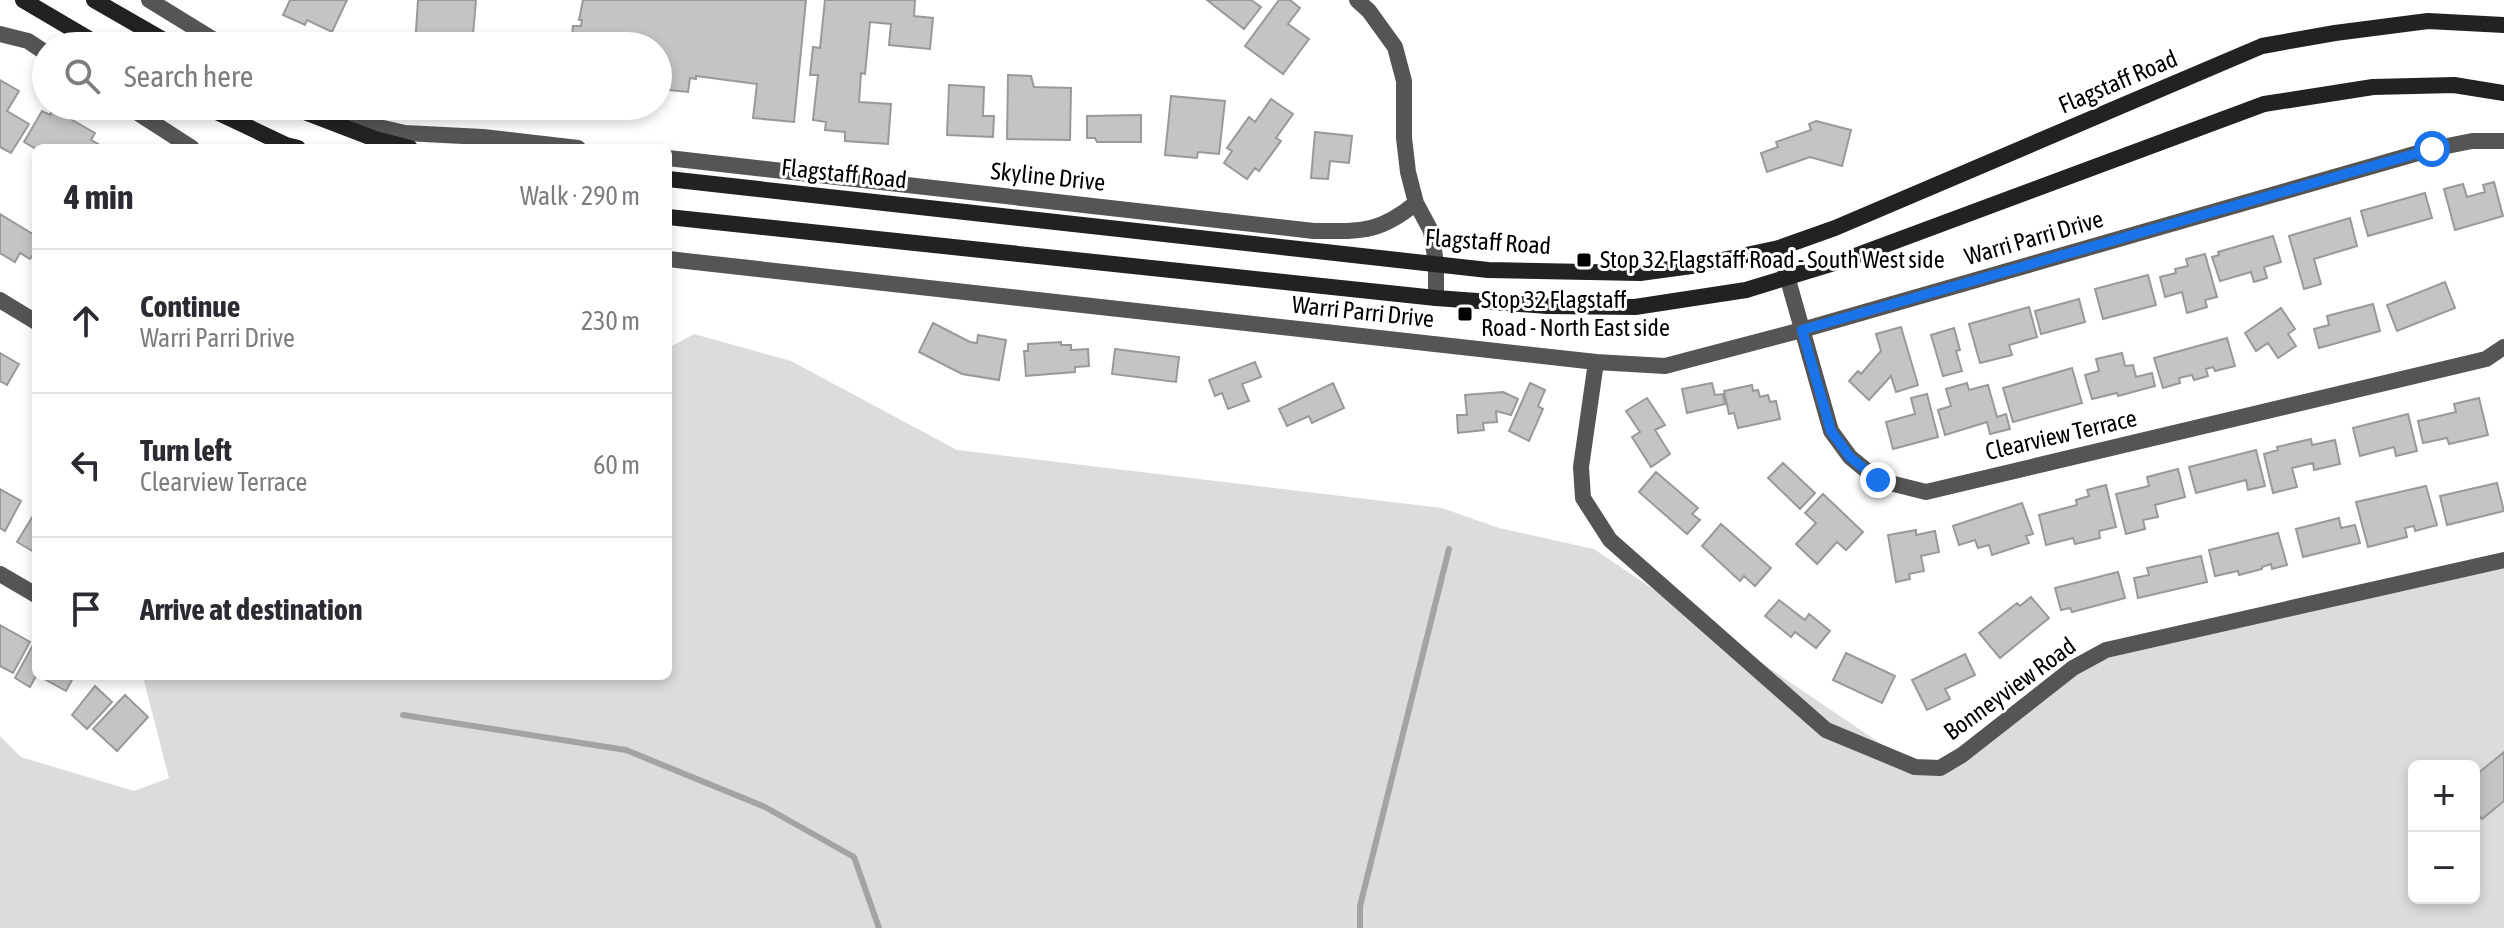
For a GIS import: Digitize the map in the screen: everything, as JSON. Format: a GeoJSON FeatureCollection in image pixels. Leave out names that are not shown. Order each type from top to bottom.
{"type":"FeatureCollection","features":[{"type":"Feature","properties":{"kind":"main road"},"geometry":{"type":"LineString","coordinates":[[23,0],[77,32]]}},
{"type":"Feature","properties":{"kind":"main road"},"geometry":{"type":"LineString","coordinates":[[94,0],[150,32]]}},
{"type":"Feature","properties":{"kind":"main road","name":"Flagstaff Road"},"geometry":{"type":"LineString","coordinates":[[672,179],[1488,270],[1640,273],[1699,265],[1779,248],[1835,228],[2262,46],[2428,21],[2504,25]]}},
{"type":"Feature","properties":{"kind":"main road"},"geometry":{"type":"LineString","coordinates":[[672,217],[1436,298],[1547,306],[1635,307],[1746,290],[1787,279],[2264,104],[2373,87],[2454,85],[2504,93]]}},
{"type":"Feature","properties":{"kind":"main road"},"geometry":{"type":"LineString","coordinates":[[235,120],[289,144]]}},
{"type":"Feature","properties":{"kind":"main road"},"geometry":{"type":"LineString","coordinates":[[325,120],[394,144]]}},
{"type":"Feature","properties":{"kind":"street"},"geometry":{"type":"LineString","coordinates":[[149,0],[201,32]]}},
{"type":"Feature","properties":{"kind":"street"},"geometry":{"type":"LineString","coordinates":[[1357,0],[1369,11],[1395,47],[1404,81],[1404,138],[1408,172],[1416,203],[1431,231],[1436,263],[1436,298]]}},
{"type":"Feature","properties":{"kind":"street"},"geometry":{"type":"LineString","coordinates":[[0,34],[32,44]]}},
{"type":"Feature","properties":{"kind":"street"},"geometry":{"type":"LineString","coordinates":[[149,120],[186,144]]}},
{"type":"Feature","properties":{"kind":"street"},"geometry":{"type":"LineString","coordinates":[[348,120],[405,133],[543,144]]}},
{"type":"Feature","properties":{"kind":"street","name":"Warri Parri Drive"},"geometry":{"type":"LineString","coordinates":[[672,259],[1596,362],[1665,366],[1802,330],[2432,149],[2472,141],[2504,141]]}},
{"type":"Feature","properties":{"kind":"street","name":"Skyline Drive"},"geometry":{"type":"LineString","coordinates":[[672,158],[1314,231],[1369,230],[1401,216],[1416,203]]}},
{"type":"Feature","properties":{"kind":"street","name":"Clearview Terrace"},"geometry":{"type":"LineString","coordinates":[[1779,248],[1831,431],[1850,457],[1878,480],[1926,492],[2486,359],[2504,347]]}},
{"type":"Feature","properties":{"kind":"street"},"geometry":{"type":"LineString","coordinates":[[0,300],[32,320]]}},
{"type":"Feature","properties":{"kind":"street","name":"Bonneyview Road"},"geometry":{"type":"LineString","coordinates":[[1596,362],[1581,467],[1583,498],[1610,540],[1826,730],[1915,767],[1940,768],[1962,755],[2073,668],[2106,650],[2504,560]]}},
{"type":"Feature","properties":{"kind":"street"},"geometry":{"type":"LineString","coordinates":[[0,574],[32,593]]}},
{"type":"Feature","properties":{"kind":"shaded area"},"geometry":{"type":"Polygon","coordinates":[[[694,334],[791,361],[957,450],[1442,508],[1499,528],[1594,549],[1915,767],[1940,768],[2106,650],[2504,560],[2504,928],[0,928],[0,736],[21,757],[134,791],[169,778],[145,680],[672,680],[672,346],[694,334]]]}},
{"type":"Feature","properties":{"kind":"building"},"geometry":{"type":"Polygon","coordinates":[[[290,0],[347,0],[332,32],[307,20],[305,25],[283,15],[290,0]]]}},
{"type":"Feature","properties":{"kind":"building"},"geometry":{"type":"Polygon","coordinates":[[[418,0],[476,0],[473,32],[416,32],[418,0]]]}},
{"type":"Feature","properties":{"kind":"building"},"geometry":{"type":"Polygon","coordinates":[[[583,0],[806,0],[794,122],[753,118],[757,84],[696,76],[696,79],[690,78],[688,92],[672,90],[672,32],[572,32],[573,26],[581,26],[582,20],[579,20],[583,0]]]}},
{"type":"Feature","properties":{"kind":"building"},"geometry":{"type":"Polygon","coordinates":[[[825,0],[915,0],[914,16],[933,18],[930,49],[889,45],[891,24],[870,22],[859,102],[891,104],[888,144],[845,141],[845,132],[825,130],[826,122],[813,120],[818,75],[810,75],[813,47],[820,48],[825,0]]]}},
{"type":"Feature","properties":{"kind":"building"},"geometry":{"type":"Polygon","coordinates":[[[1207,0],[1251,0],[1261,7],[1244,29],[1207,0]]]}},
{"type":"Feature","properties":{"kind":"building"},"geometry":{"type":"Polygon","coordinates":[[[1279,0],[1290,0],[1300,8],[1288,24],[1309,39],[1283,74],[1245,46],[1279,0]]]}},
{"type":"Feature","properties":{"kind":"building"},"geometry":{"type":"Polygon","coordinates":[[[1008,75],[1031,76],[1034,87],[1071,88],[1070,140],[1007,139],[1008,75]]]}},
{"type":"Feature","properties":{"kind":"building"},"geometry":{"type":"Polygon","coordinates":[[[0,80],[19,91],[7,111],[29,124],[11,153],[0,147],[0,80]]]}},
{"type":"Feature","properties":{"kind":"building"},"geometry":{"type":"Polygon","coordinates":[[[949,85],[984,87],[983,116],[994,116],[993,137],[947,135],[949,85]]]}},
{"type":"Feature","properties":{"kind":"building"},"geometry":{"type":"Polygon","coordinates":[[[1171,96],[1225,101],[1219,154],[1198,152],[1197,158],[1165,155],[1171,96]]]}},
{"type":"Feature","properties":{"kind":"building"},"geometry":{"type":"Polygon","coordinates":[[[1271,99],[1293,114],[1276,138],[1281,141],[1259,171],[1255,168],[1247,179],[1224,163],[1232,151],[1227,148],[1249,117],[1255,122],[1271,99]]]}},
{"type":"Feature","properties":{"kind":"building"},"geometry":{"type":"Polygon","coordinates":[[[1141,115],[1141,142],[1097,142],[1095,138],[1087,138],[1087,116],[1141,115]]]}},
{"type":"Feature","properties":{"kind":"building"},"geometry":{"type":"Polygon","coordinates":[[[37,120],[72,120],[95,133],[91,140],[98,144],[32,144],[32,147],[24,142],[37,120]]]}},
{"type":"Feature","properties":{"kind":"building"},"geometry":{"type":"Polygon","coordinates":[[[1816,121],[1851,130],[1842,166],[1810,157],[1767,172],[1761,153],[1778,147],[1776,142],[1811,130],[1809,124],[1816,121]]]}},
{"type":"Feature","properties":{"kind":"building"},"geometry":{"type":"Polygon","coordinates":[[[1315,132],[1352,136],[1349,163],[1330,161],[1328,179],[1311,178],[1315,132]]]}},
{"type":"Feature","properties":{"kind":"building"},"geometry":{"type":"Polygon","coordinates":[[[2494,182],[2503,216],[2455,230],[2444,189],[2463,184],[2467,197],[2485,192],[2483,185],[2494,182]]]}},
{"type":"Feature","properties":{"kind":"building"},"geometry":{"type":"Polygon","coordinates":[[[2425,193],[2432,218],[2368,236],[2361,211],[2425,193]]]}},
{"type":"Feature","properties":{"kind":"building"},"geometry":{"type":"Polygon","coordinates":[[[0,214],[32,234],[32,256],[30,259],[20,253],[15,262],[0,253],[0,214]]]}},
{"type":"Feature","properties":{"kind":"building"},"geometry":{"type":"Polygon","coordinates":[[[2350,218],[2357,246],[2314,259],[2321,284],[2304,289],[2289,236],[2350,218]]]}},
{"type":"Feature","properties":{"kind":"building"},"geometry":{"type":"Polygon","coordinates":[[[2273,236],[2281,262],[2264,267],[2267,278],[2254,282],[2251,272],[2220,281],[2212,257],[2219,255],[2218,252],[2273,236]]]}},
{"type":"Feature","properties":{"kind":"building"},"geometry":{"type":"Polygon","coordinates":[[[2205,254],[2217,297],[2205,300],[2207,307],[2187,313],[2182,292],[2165,297],[2160,277],[2188,266],[2186,259],[2205,254]]]}},
{"type":"Feature","properties":{"kind":"building"},"geometry":{"type":"Polygon","coordinates":[[[2148,275],[2156,305],[2103,319],[2095,289],[2148,275]]]}},
{"type":"Feature","properties":{"kind":"building"},"geometry":{"type":"Polygon","coordinates":[[[2445,282],[2455,308],[2397,331],[2387,305],[2445,282]]]}},
{"type":"Feature","properties":{"kind":"building"},"geometry":{"type":"Polygon","coordinates":[[[2079,299],[2085,322],[2041,334],[2035,311],[2079,299]]]}},
{"type":"Feature","properties":{"kind":"building"},"geometry":{"type":"Polygon","coordinates":[[[2373,304],[2380,331],[2319,348],[2314,329],[2329,325],[2327,316],[2373,304]]]}},
{"type":"Feature","properties":{"kind":"building"},"geometry":{"type":"Polygon","coordinates":[[[2029,307],[2037,337],[2009,345],[2012,355],[1980,363],[1969,324],[2029,307]]]}},
{"type":"Feature","properties":{"kind":"building"},"geometry":{"type":"Polygon","coordinates":[[[2281,308],[2295,329],[2288,334],[2296,346],[2278,358],[2268,343],[2256,351],[2245,333],[2281,308]]]}},
{"type":"Feature","properties":{"kind":"building"},"geometry":{"type":"Polygon","coordinates":[[[933,323],[970,342],[977,343],[978,335],[1006,340],[999,380],[962,374],[919,352],[933,323]]]}},
{"type":"Feature","properties":{"kind":"building"},"geometry":{"type":"Polygon","coordinates":[[[1901,327],[1918,385],[1896,392],[1891,376],[1869,400],[1849,381],[1858,371],[1861,374],[1881,351],[1876,334],[1901,327]]]}},
{"type":"Feature","properties":{"kind":"building"},"geometry":{"type":"Polygon","coordinates":[[[1954,328],[1962,371],[1943,376],[1931,335],[1954,328]]]}},
{"type":"Feature","properties":{"kind":"building"},"geometry":{"type":"Polygon","coordinates":[[[2227,338],[2235,366],[2215,371],[2213,367],[2206,369],[2208,376],[2194,380],[2192,375],[2179,378],[2180,383],[2163,388],[2154,358],[2227,338]]]}},
{"type":"Feature","properties":{"kind":"building"},"geometry":{"type":"Polygon","coordinates":[[[1061,342],[1061,345],[1071,345],[1071,350],[1088,349],[1089,366],[1075,367],[1075,372],[1026,376],[1024,351],[1028,351],[1028,344],[1061,342]]]}},
{"type":"Feature","properties":{"kind":"building"},"geometry":{"type":"Polygon","coordinates":[[[1115,349],[1179,357],[1176,382],[1112,374],[1115,349]]]}},
{"type":"Feature","properties":{"kind":"building"},"geometry":{"type":"Polygon","coordinates":[[[0,353],[19,364],[7,385],[0,381],[0,353]]]}},
{"type":"Feature","properties":{"kind":"building"},"geometry":{"type":"Polygon","coordinates":[[[2122,353],[2125,366],[2133,365],[2136,377],[2152,373],[2155,386],[2092,399],[2085,375],[2099,371],[2096,359],[2122,353]]]}},
{"type":"Feature","properties":{"kind":"building"},"geometry":{"type":"Polygon","coordinates":[[[1255,362],[1261,377],[1242,384],[1249,401],[1228,409],[1222,393],[1215,396],[1209,380],[1255,362]]]}},
{"type":"Feature","properties":{"kind":"building"},"geometry":{"type":"Polygon","coordinates":[[[2072,368],[2082,403],[2013,422],[2003,388],[2072,368]]]}},
{"type":"Feature","properties":{"kind":"building"},"geometry":{"type":"Polygon","coordinates":[[[1333,383],[1344,408],[1312,423],[1309,416],[1287,426],[1279,409],[1333,383]]]}},
{"type":"Feature","properties":{"kind":"building"},"geometry":{"type":"Polygon","coordinates":[[[1530,383],[1545,390],[1538,406],[1543,409],[1529,441],[1509,431],[1530,383]]]}},
{"type":"Feature","properties":{"kind":"building"},"geometry":{"type":"Polygon","coordinates":[[[1712,383],[1715,395],[1723,394],[1725,404],[1687,413],[1682,389],[1712,383]]]}},
{"type":"Feature","properties":{"kind":"building"},"geometry":{"type":"Polygon","coordinates":[[[1967,383],[1969,390],[1988,385],[1997,417],[2006,414],[2010,429],[1990,434],[1987,422],[1945,435],[1938,410],[1951,406],[1946,389],[1967,383]]]}},
{"type":"Feature","properties":{"kind":"building"},"geometry":{"type":"Polygon","coordinates":[[[1752,385],[1753,391],[1758,390],[1760,397],[1768,395],[1770,402],[1776,401],[1780,419],[1738,428],[1734,413],[1729,414],[1724,391],[1752,385]]]}},
{"type":"Feature","properties":{"kind":"building"},"geometry":{"type":"Polygon","coordinates":[[[1503,392],[1518,399],[1511,415],[1496,411],[1497,422],[1483,423],[1484,430],[1458,433],[1457,415],[1467,415],[1465,395],[1503,392]]]}},
{"type":"Feature","properties":{"kind":"building"},"geometry":{"type":"Polygon","coordinates":[[[1927,394],[1938,437],[1893,449],[1886,422],[1915,414],[1911,398],[1927,394]]]}},
{"type":"Feature","properties":{"kind":"building"},"geometry":{"type":"Polygon","coordinates":[[[1647,398],[1665,425],[1655,430],[1670,454],[1651,467],[1632,437],[1640,432],[1626,411],[1647,398]]]}},
{"type":"Feature","properties":{"kind":"building"},"geometry":{"type":"Polygon","coordinates":[[[2479,398],[2488,435],[2449,444],[2447,438],[2423,443],[2418,421],[2456,412],[2454,404],[2479,398]]]}},
{"type":"Feature","properties":{"kind":"building"},"geometry":{"type":"Polygon","coordinates":[[[2408,414],[2417,451],[2396,456],[2394,447],[2360,456],[2353,428],[2408,414]]]}},
{"type":"Feature","properties":{"kind":"building"},"geometry":{"type":"Polygon","coordinates":[[[2311,439],[2312,445],[2335,440],[2340,464],[2314,470],[2313,463],[2292,468],[2297,487],[2273,493],[2264,454],[2278,450],[2277,447],[2311,439]]]}},
{"type":"Feature","properties":{"kind":"building"},"geometry":{"type":"Polygon","coordinates":[[[2256,450],[2265,486],[2248,490],[2246,480],[2196,493],[2189,467],[2256,450]]]}},
{"type":"Feature","properties":{"kind":"building"},"geometry":{"type":"Polygon","coordinates":[[[1783,463],[1815,493],[1800,509],[1768,478],[1783,463]]]}},
{"type":"Feature","properties":{"kind":"building"},"geometry":{"type":"Polygon","coordinates":[[[2178,469],[2185,497],[2155,505],[2158,517],[2143,520],[2145,529],[2126,534],[2116,494],[2149,486],[2147,477],[2178,469]]]}},
{"type":"Feature","properties":{"kind":"building"},"geometry":{"type":"Polygon","coordinates":[[[1656,472],[1698,508],[1692,514],[1700,520],[1687,534],[1639,492],[1656,472]]]}},
{"type":"Feature","properties":{"kind":"building"},"geometry":{"type":"Polygon","coordinates":[[[2497,483],[2504,511],[2447,525],[2440,496],[2497,483]]]}},
{"type":"Feature","properties":{"kind":"building"},"geometry":{"type":"Polygon","coordinates":[[[2106,485],[2116,527],[2099,531],[2100,538],[2075,544],[2073,538],[2046,545],[2039,515],[2077,505],[2076,500],[2089,496],[2087,490],[2106,485]]]}},
{"type":"Feature","properties":{"kind":"building"},"geometry":{"type":"Polygon","coordinates":[[[2426,486],[2437,525],[2415,531],[2414,526],[2405,528],[2407,537],[2368,547],[2356,502],[2426,486]]]}},
{"type":"Feature","properties":{"kind":"building"},"geometry":{"type":"Polygon","coordinates":[[[0,489],[21,501],[5,531],[0,528],[0,489]]]}},
{"type":"Feature","properties":{"kind":"building"},"geometry":{"type":"Polygon","coordinates":[[[1823,494],[1863,532],[1846,550],[1837,542],[1817,564],[1796,544],[1816,523],[1805,513],[1823,494]]]}},
{"type":"Feature","properties":{"kind":"building"},"geometry":{"type":"Polygon","coordinates":[[[2022,503],[2033,534],[2026,536],[2029,543],[1992,555],[1989,545],[1978,548],[1975,540],[1959,545],[1953,526],[2022,503]]]}},
{"type":"Feature","properties":{"kind":"building"},"geometry":{"type":"Polygon","coordinates":[[[32,518],[32,551],[17,542],[32,518]]]}},
{"type":"Feature","properties":{"kind":"building"},"geometry":{"type":"Polygon","coordinates":[[[2339,518],[2341,528],[2355,525],[2360,543],[2303,557],[2296,529],[2339,518]]]}},
{"type":"Feature","properties":{"kind":"building"},"geometry":{"type":"Polygon","coordinates":[[[1721,524],[1771,568],[1755,586],[1744,576],[1740,581],[1702,546],[1721,524]]]}},
{"type":"Feature","properties":{"kind":"building"},"geometry":{"type":"Polygon","coordinates":[[[1916,530],[1916,535],[1935,531],[1939,552],[1921,556],[1924,571],[1909,574],[1910,579],[1896,582],[1888,535],[1916,530]]]}},
{"type":"Feature","properties":{"kind":"building"},"geometry":{"type":"Polygon","coordinates":[[[2278,533],[2287,565],[2272,569],[2271,564],[2239,575],[2238,571],[2215,576],[2209,550],[2278,533]]]}},
{"type":"Feature","properties":{"kind":"building"},"geometry":{"type":"Polygon","coordinates":[[[2201,556],[2207,582],[2138,598],[2134,578],[2149,575],[2147,568],[2201,556]]]}},
{"type":"Feature","properties":{"kind":"building"},"geometry":{"type":"Polygon","coordinates":[[[2118,572],[2125,598],[2072,612],[2070,608],[2061,610],[2055,588],[2118,572]]]}},
{"type":"Feature","properties":{"kind":"building"},"geometry":{"type":"Polygon","coordinates":[[[2031,597],[2049,618],[2000,658],[1979,633],[2017,603],[2020,606],[2031,597]]]}},
{"type":"Feature","properties":{"kind":"building"},"geometry":{"type":"Polygon","coordinates":[[[1779,600],[1805,620],[1809,614],[1830,631],[1816,648],[1795,632],[1791,637],[1765,616],[1779,600]]]}},
{"type":"Feature","properties":{"kind":"building"},"geometry":{"type":"Polygon","coordinates":[[[0,625],[30,642],[13,673],[0,666],[0,625]]]}},
{"type":"Feature","properties":{"kind":"building"},"geometry":{"type":"Polygon","coordinates":[[[32,647],[34,680],[30,687],[15,678],[32,647]]]}},
{"type":"Feature","properties":{"kind":"building"},"geometry":{"type":"Polygon","coordinates":[[[1846,653],[1895,676],[1882,703],[1833,680],[1846,653]]]}},
{"type":"Feature","properties":{"kind":"building"},"geometry":{"type":"Polygon","coordinates":[[[1965,654],[1975,675],[1945,689],[1950,699],[1927,710],[1912,680],[1965,654]]]}},
{"type":"Feature","properties":{"kind":"building"},"geometry":{"type":"Polygon","coordinates":[[[46,680],[72,680],[66,691],[46,680]]]}},
{"type":"Feature","properties":{"kind":"building"},"geometry":{"type":"Polygon","coordinates":[[[95,686],[112,702],[87,729],[72,715],[95,686]]]}},
{"type":"Feature","properties":{"kind":"building"},"geometry":{"type":"Polygon","coordinates":[[[125,695],[148,717],[117,751],[93,729],[125,695]]]}},
{"type":"Feature","properties":{"kind":"building"},"geometry":{"type":"Polygon","coordinates":[[[2504,752],[2504,801],[2482,819],[2480,816],[2480,772],[2504,752]]]}},
{"type":"Feature","properties":{"kind":"waterway"},"geometry":{"type":"LineString","coordinates":[[1360,928],[1360,906],[1449,549]]}},
{"type":"Feature","properties":{"kind":"waterway"},"geometry":{"type":"LineString","coordinates":[[403,715],[626,750],[765,807],[854,857],[879,928]]}},
{"type":"Feature","properties":{"kind":"place","name":"Stop 32 Flagstaff Road - South West side"},"geometry":{"type":"Point","coordinates":[1584,260]}},
{"type":"Feature","properties":{"kind":"place","name":"Stop 32 Flagstaff Road - North East side"},"geometry":{"type":"Point","coordinates":[1465,314]}},
{"type":"Feature","properties":{"kind":"route"},"geometry":{"type":"LineString","coordinates":[[1878,480],[1850,457],[1831,431],[1802,330],[2432,149]]}}]}
